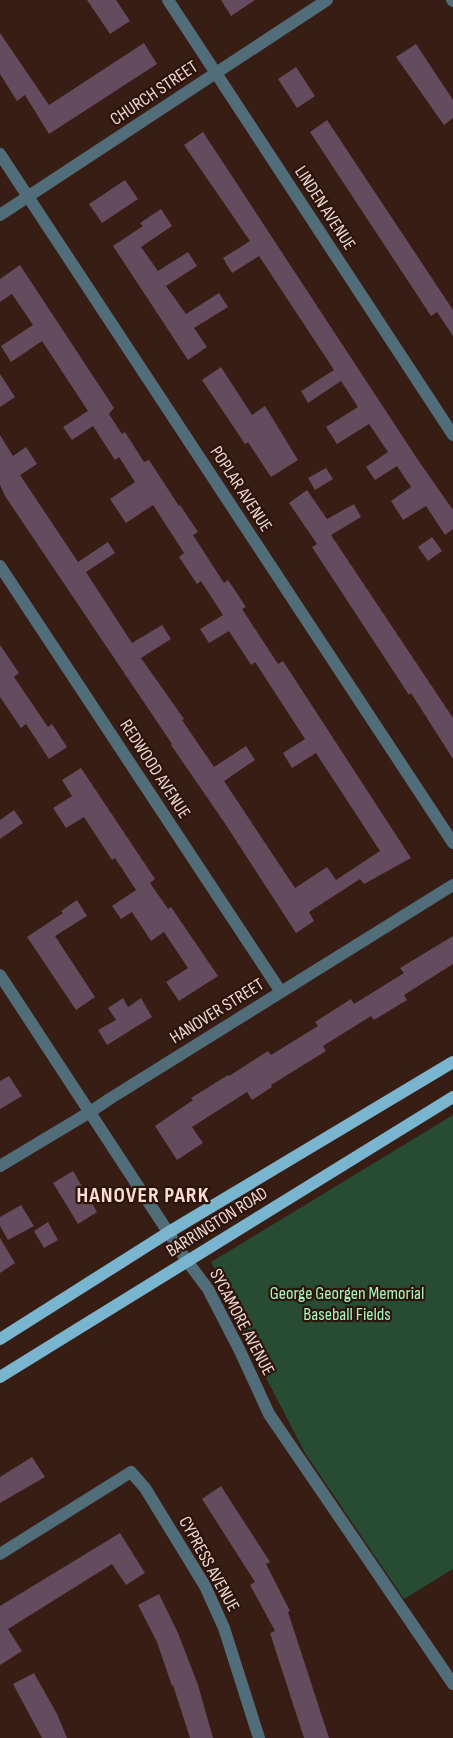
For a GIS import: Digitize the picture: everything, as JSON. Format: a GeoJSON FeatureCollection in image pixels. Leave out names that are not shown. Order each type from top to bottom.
{"type":"FeatureCollection","features":[{"type":"Feature","properties":{"kind":"main road","name":"BARRINGTON ROAD"},"geometry":{"type":"LineString","coordinates":[[0,1339],[169,1232],[453,1062]]}},
{"type":"Feature","properties":{"kind":"main road","name":"BARRINGTON ROAD"},"geometry":{"type":"LineString","coordinates":[[0,1377],[453,1097]]}},
{"type":"Feature","properties":{"kind":"street","name":"LINDEN AVENUE"},"geometry":{"type":"LineString","coordinates":[[168,0],[453,435]]}},
{"type":"Feature","properties":{"kind":"street","name":"CHURCH STREET"},"geometry":{"type":"LineString","coordinates":[[0,216],[327,0]]}},
{"type":"Feature","properties":{"kind":"street","name":"POPLAR AVENUE"},"geometry":{"type":"LineString","coordinates":[[0,154],[453,844]]}},
{"type":"Feature","properties":{"kind":"street","name":"REDWOOD AVENUE"},"geometry":{"type":"LineString","coordinates":[[0,566],[281,992]]}},
{"type":"Feature","properties":{"kind":"street","name":"HANOVER STREET"},"geometry":{"type":"LineString","coordinates":[[0,1166],[90,1112],[453,885]]}},
{"type":"Feature","properties":{"kind":"street","name":"SYCAMORE AVENUE"},"geometry":{"type":"LineString","coordinates":[[0,976],[187,1261],[208,1289],[240,1350],[269,1414],[453,1684]]}},
{"type":"Feature","properties":{"kind":"street","name":"CYPRESS AVENUE"},"geometry":{"type":"LineString","coordinates":[[0,1554],[131,1472],[145,1488],[205,1586],[224,1628],[259,1738]]}},
{"type":"Feature","properties":{"kind":"green space","name":"George Georgen Memorial Baseball Fields"},"geometry":{"type":"Polygon","coordinates":[[[453,1115],[453,1569],[404,1599],[305,1453],[262,1370],[211,1262],[453,1115]]]}},
{"type":"Feature","properties":{"kind":"building"},"geometry":{"type":"Polygon","coordinates":[[[87,0],[116,0],[130,21],[110,34],[87,0]]]}},
{"type":"Feature","properties":{"kind":"building"},"geometry":{"type":"Polygon","coordinates":[[[221,0],[255,0],[231,16],[221,0]]]}},
{"type":"Feature","properties":{"kind":"building"},"geometry":{"type":"Polygon","coordinates":[[[0,33],[49,105],[144,43],[157,64],[49,134],[25,95],[17,101],[0,74],[0,33]]]}},
{"type":"Feature","properties":{"kind":"building"},"geometry":{"type":"Polygon","coordinates":[[[416,44],[453,100],[453,118],[444,125],[396,57],[416,44]]]}},
{"type":"Feature","properties":{"kind":"building"},"geometry":{"type":"Polygon","coordinates":[[[296,67],[315,96],[297,108],[278,79],[296,67]]]}},
{"type":"Feature","properties":{"kind":"building"},"geometry":{"type":"Polygon","coordinates":[[[327,120],[453,310],[453,336],[437,312],[431,316],[310,132],[327,120]]]}},
{"type":"Feature","properties":{"kind":"building"},"geometry":{"type":"Polygon","coordinates":[[[203,132],[418,460],[453,510],[453,529],[445,535],[426,506],[403,520],[391,501],[411,487],[397,466],[375,480],[366,467],[388,452],[369,424],[337,444],[326,427],[358,407],[341,381],[308,403],[301,391],[334,370],[259,256],[232,273],[223,258],[250,241],[184,145],[203,132]]]}},
{"type":"Feature","properties":{"kind":"building"},"geometry":{"type":"Polygon","coordinates":[[[125,180],[138,199],[102,223],[89,204],[125,180]]]}},
{"type":"Feature","properties":{"kind":"building"},"geometry":{"type":"Polygon","coordinates":[[[161,209],[172,226],[141,247],[158,271],[188,252],[197,266],[166,286],[186,314],[219,293],[228,307],[194,328],[207,347],[188,360],[113,246],[143,226],[140,223],[161,209]]]}},
{"type":"Feature","properties":{"kind":"building"},"geometry":{"type":"Polygon","coordinates":[[[20,265],[114,408],[109,414],[122,434],[125,432],[144,462],[149,460],[180,505],[198,532],[193,535],[224,583],[228,580],[246,607],[242,609],[278,664],[283,661],[411,858],[364,884],[360,879],[309,912],[314,921],[296,933],[224,822],[5,496],[0,485],[0,435],[13,456],[26,447],[37,464],[20,475],[78,562],[108,542],[115,553],[86,572],[132,643],[162,625],[171,639],[141,658],[184,719],[182,720],[214,767],[246,746],[255,760],[224,781],[295,888],[327,867],[336,880],[380,851],[316,753],[292,768],[283,753],[305,739],[255,662],[251,665],[229,631],[209,643],[200,629],[223,615],[201,581],[197,584],[179,557],[184,553],[153,505],[126,523],[110,499],[135,482],[119,457],[115,460],[93,426],[72,440],[63,427],[88,411],[42,341],[11,362],[1,346],[33,325],[12,294],[0,302],[0,279],[20,265]]]}},
{"type":"Feature","properties":{"kind":"building"},"geometry":{"type":"Polygon","coordinates":[[[221,367],[252,415],[265,406],[298,460],[271,477],[248,442],[245,444],[202,380],[221,367]]]}},
{"type":"Feature","properties":{"kind":"building"},"geometry":{"type":"Polygon","coordinates":[[[0,374],[15,397],[0,407],[0,374]]]}},
{"type":"Feature","properties":{"kind":"building"},"geometry":{"type":"Polygon","coordinates":[[[326,468],[333,479],[315,490],[308,478],[326,468]]]}},
{"type":"Feature","properties":{"kind":"building"},"geometry":{"type":"Polygon","coordinates":[[[307,490],[327,519],[354,504],[361,517],[331,535],[453,718],[453,759],[411,693],[409,695],[312,547],[317,544],[289,503],[307,490]]]}},
{"type":"Feature","properties":{"kind":"building"},"geometry":{"type":"Polygon","coordinates":[[[432,537],[442,551],[428,561],[418,547],[432,537]]]}},
{"type":"Feature","properties":{"kind":"building"},"geometry":{"type":"Polygon","coordinates":[[[0,645],[19,673],[14,677],[48,727],[52,724],[67,747],[49,759],[26,724],[21,728],[0,697],[0,645]]]}},
{"type":"Feature","properties":{"kind":"building"},"geometry":{"type":"Polygon","coordinates":[[[81,768],[155,879],[150,883],[168,909],[171,907],[218,976],[179,1001],[166,982],[188,968],[164,932],[151,941],[132,912],[121,919],[112,906],[136,890],[115,858],[112,860],[84,817],[66,828],[53,808],[72,796],[62,780],[81,768]]]}},
{"type":"Feature","properties":{"kind":"building"},"geometry":{"type":"Polygon","coordinates":[[[14,810],[23,823],[0,839],[0,820],[14,810]]]}},
{"type":"Feature","properties":{"kind":"building"},"geometry":{"type":"Polygon","coordinates":[[[77,900],[87,916],[55,936],[95,997],[76,1010],[27,937],[63,913],[61,911],[77,900]]]}},
{"type":"Feature","properties":{"kind":"building"},"geometry":{"type":"Polygon","coordinates":[[[453,936],[453,964],[404,995],[407,1000],[374,1020],[371,1016],[323,1046],[326,1051],[271,1085],[272,1087],[252,1100],[247,1092],[192,1127],[203,1143],[177,1160],[155,1126],[193,1100],[191,1098],[228,1075],[268,1051],[271,1055],[318,1026],[315,1022],[351,999],[354,1004],[404,973],[400,968],[453,936]]]}},
{"type":"Feature","properties":{"kind":"building"},"geometry":{"type":"Polygon","coordinates":[[[123,998],[128,1007],[141,998],[152,1017],[107,1045],[98,1030],[116,1020],[108,1008],[123,998]]]}},
{"type":"Feature","properties":{"kind":"building"},"geometry":{"type":"Polygon","coordinates":[[[9,1076],[22,1096],[0,1109],[0,1081],[9,1076]]]}},
{"type":"Feature","properties":{"kind":"building"},"geometry":{"type":"Polygon","coordinates":[[[73,1171],[97,1212],[78,1224],[53,1183],[73,1171]]]}},
{"type":"Feature","properties":{"kind":"building"},"geometry":{"type":"Polygon","coordinates":[[[21,1205],[34,1226],[8,1240],[0,1226],[0,1217],[21,1205]]]}},
{"type":"Feature","properties":{"kind":"building"},"geometry":{"type":"Polygon","coordinates":[[[48,1222],[58,1240],[44,1248],[34,1231],[48,1222]]]}},
{"type":"Feature","properties":{"kind":"building"},"geometry":{"type":"Polygon","coordinates":[[[0,1238],[15,1263],[0,1273],[0,1238]]]}},
{"type":"Feature","properties":{"kind":"building"},"geometry":{"type":"Polygon","coordinates":[[[32,1457],[45,1477],[0,1503],[0,1477],[32,1457]]]}},
{"type":"Feature","properties":{"kind":"building"},"geometry":{"type":"Polygon","coordinates":[[[221,1486],[270,1562],[266,1564],[290,1611],[288,1612],[329,1738],[304,1738],[270,1633],[275,1631],[250,1585],[255,1582],[202,1499],[221,1486]]]}},
{"type":"Feature","properties":{"kind":"building"},"geometry":{"type":"Polygon","coordinates":[[[120,1533],[145,1573],[126,1585],[112,1564],[8,1629],[22,1651],[0,1665],[0,1606],[120,1533]]]}},
{"type":"Feature","properties":{"kind":"building"},"geometry":{"type":"Polygon","coordinates":[[[159,1594],[178,1633],[198,1685],[213,1738],[190,1738],[157,1642],[138,1605],[159,1594]]]}},
{"type":"Feature","properties":{"kind":"building"},"geometry":{"type":"Polygon","coordinates":[[[34,1673],[57,1714],[67,1738],[42,1738],[13,1684],[34,1673]]]}},
{"type":"Feature","properties":{"kind":"district","name":"HANOVER PARK"},"geometry":{"type":"Point","coordinates":[143,1195]}}]}
